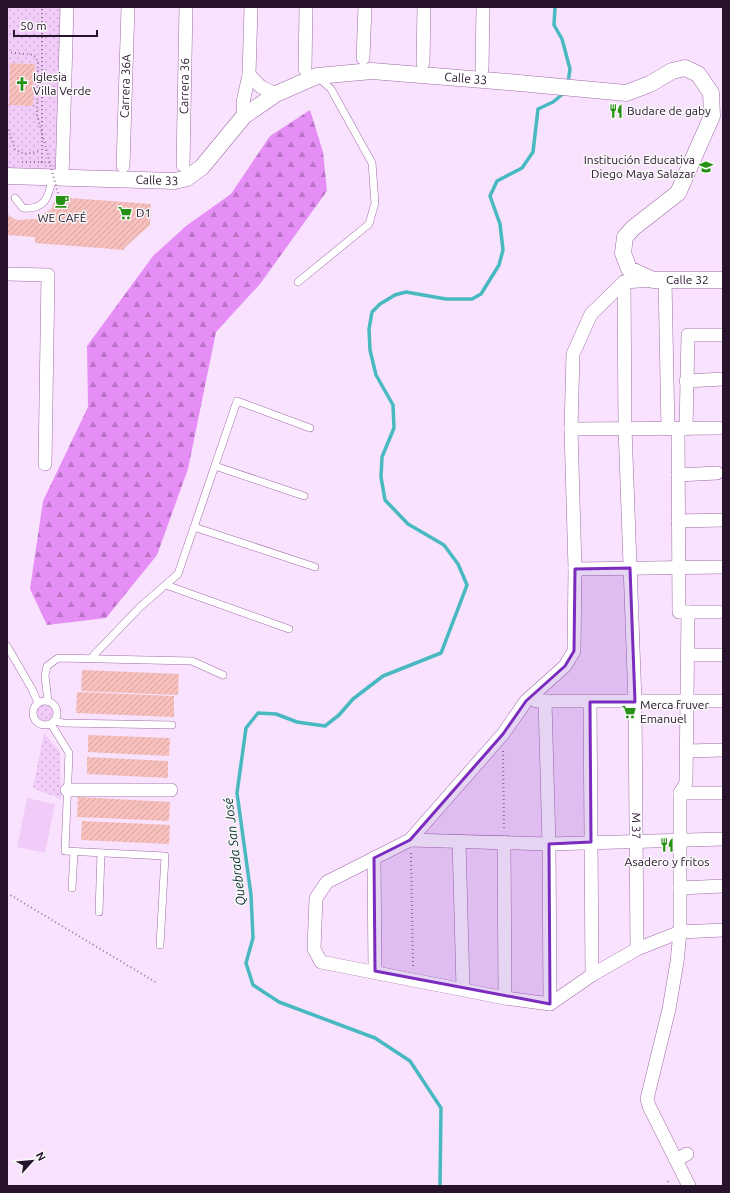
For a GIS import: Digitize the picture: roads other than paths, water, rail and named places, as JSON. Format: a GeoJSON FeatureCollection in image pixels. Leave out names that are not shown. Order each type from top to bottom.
{"type":"FeatureCollection","features":[{"type":"Feature","properties":{"kind":"street"},"geometry":{"type":"LineString","coordinates":[[57,178],[67,7]]}},
{"type":"Feature","properties":{"kind":"street","name":"Carrera 36A"},"geometry":{"type":"LineString","coordinates":[[123,166],[128,7]]}},
{"type":"Feature","properties":{"kind":"street","name":"Carrera 36"},"geometry":{"type":"LineString","coordinates":[[183,164],[186,7]]}},
{"type":"Feature","properties":{"kind":"street"},"geometry":{"type":"LineString","coordinates":[[244,116],[243,102],[249,75],[251,7]]}},
{"type":"Feature","properties":{"kind":"street"},"geometry":{"type":"LineString","coordinates":[[306,7],[311,72]]}},
{"type":"Feature","properties":{"kind":"street"},"geometry":{"type":"LineString","coordinates":[[363,58],[365,7]]}},
{"type":"Feature","properties":{"kind":"street"},"geometry":{"type":"LineString","coordinates":[[423,63],[424,7]]}},
{"type":"Feature","properties":{"kind":"street"},"geometry":{"type":"LineString","coordinates":[[482,69],[483,7]]}},
{"type":"Feature","properties":{"kind":"street","name":"Calle 33"},"geometry":{"type":"LineString","coordinates":[[7,176],[175,181],[187,178],[202,167],[244,116],[311,72],[372,72],[508,82],[626,93],[650,84],[672,71],[685,68],[698,74],[711,93],[712,116],[678,193],[633,228],[625,237],[623,253],[629,269],[659,280]]}},
{"type":"Feature","properties":{"kind":"street"},"geometry":{"type":"LineString","coordinates":[[249,75],[261,87],[276,94]]}},
{"type":"Feature","properties":{"kind":"street"},"geometry":{"type":"LineString","coordinates":[[7,274],[48,275],[45,464]]}},
{"type":"Feature","properties":{"kind":"street"},"geometry":{"type":"LineString","coordinates":[[723,612],[679,612],[677,429],[659,280],[624,282],[591,314],[573,354],[571,429],[575,569],[574,651],[565,666],[526,701],[503,734],[410,840],[327,882],[316,898],[314,949],[321,962],[463,988],[505,998],[550,1004],[592,975],[637,949],[680,932],[723,930]]}},
{"type":"Feature","properties":{"kind":"street","name":"Calle 32"},"geometry":{"type":"LineString","coordinates":[[659,280],[723,280]]}},
{"type":"Feature","properties":{"kind":"street","name":"M 37"},"geometry":{"type":"LineString","coordinates":[[624,282],[625,428],[635,702],[637,949]]}},
{"type":"Feature","properties":{"kind":"street"},"geometry":{"type":"LineString","coordinates":[[677,429],[686,381],[688,335],[723,335]]}},
{"type":"Feature","properties":{"kind":"street"},"geometry":{"type":"LineString","coordinates":[[686,381],[723,379]]}},
{"type":"Feature","properties":{"kind":"street"},"geometry":{"type":"LineString","coordinates":[[571,429],[723,428]]}},
{"type":"Feature","properties":{"kind":"street"},"geometry":{"type":"LineString","coordinates":[[678,475],[717,473]]}},
{"type":"Feature","properties":{"kind":"street"},"geometry":{"type":"LineString","coordinates":[[678,521],[723,520]]}},
{"type":"Feature","properties":{"kind":"street"},"geometry":{"type":"LineString","coordinates":[[575,569],[723,567]]}},
{"type":"Feature","properties":{"kind":"street"},"geometry":{"type":"LineString","coordinates":[[688,612],[689,655],[686,783],[680,793],[680,932],[677,962],[669,1009],[647,1099],[649,1106],[682,1157],[689,1186]]}},
{"type":"Feature","properties":{"kind":"street"},"geometry":{"type":"LineString","coordinates":[[689,655],[723,655]]}},
{"type":"Feature","properties":{"kind":"street"},"geometry":{"type":"LineString","coordinates":[[526,701],[723,701]]}},
{"type":"Feature","properties":{"kind":"street"},"geometry":{"type":"LineString","coordinates":[[545,701],[549,844],[550,1004]]}},
{"type":"Feature","properties":{"kind":"street"},"geometry":{"type":"LineString","coordinates":[[590,702],[592,975]]}},
{"type":"Feature","properties":{"kind":"street"},"geometry":{"type":"LineString","coordinates":[[687,751],[723,750]]}},
{"type":"Feature","properties":{"kind":"street"},"geometry":{"type":"LineString","coordinates":[[67,790],[171,790]]}},
{"type":"Feature","properties":{"kind":"street"},"geometry":{"type":"LineString","coordinates":[[680,793],[723,793]]}},
{"type":"Feature","properties":{"kind":"street"},"geometry":{"type":"LineString","coordinates":[[410,840],[549,844],[636,840],[723,839]]}},
{"type":"Feature","properties":{"kind":"street"},"geometry":{"type":"LineString","coordinates":[[460,841],[463,988]]}},
{"type":"Feature","properties":{"kind":"street"},"geometry":{"type":"LineString","coordinates":[[504,842],[505,998]]}},
{"type":"Feature","properties":{"kind":"street"},"geometry":{"type":"LineString","coordinates":[[374,858],[375,971]]}},
{"type":"Feature","properties":{"kind":"street"},"geometry":{"type":"LineString","coordinates":[[680,888],[723,886]]}},
{"type":"Feature","properties":{"kind":"lane"},"geometry":{"type":"LineString","coordinates":[[298,282],[370,224],[375,203],[372,163],[331,89],[311,72]]}},
{"type":"Feature","properties":{"kind":"lane"},"geometry":{"type":"LineString","coordinates":[[15,198],[23,208],[33,209],[44,204],[57,178]]}},
{"type":"Feature","properties":{"kind":"lane"},"geometry":{"type":"LineString","coordinates":[[92,657],[140,607],[178,574],[237,401],[310,428]]}},
{"type":"Feature","properties":{"kind":"lane"},"geometry":{"type":"LineString","coordinates":[[215,466],[304,496]]}},
{"type":"Feature","properties":{"kind":"lane"},"geometry":{"type":"LineString","coordinates":[[194,527],[316,567]]}},
{"type":"Feature","properties":{"kind":"lane"},"geometry":{"type":"LineString","coordinates":[[166,585],[289,629]]}},
{"type":"Feature","properties":{"kind":"lane"},"geometry":{"type":"LineString","coordinates":[[7,646],[32,689],[38,703]]}},
{"type":"Feature","properties":{"kind":"lane"},"geometry":{"type":"LineString","coordinates":[[48,701],[38,703],[34,708],[32,714],[34,720],[39,725],[45,726],[53,722],[57,716],[56,707],[48,701],[45,676],[47,666],[58,658],[92,657],[192,661],[223,675]]}},
{"type":"Feature","properties":{"kind":"lane"},"geometry":{"type":"LineString","coordinates":[[53,722],[172,725]]}},
{"type":"Feature","properties":{"kind":"lane"},"geometry":{"type":"LineString","coordinates":[[53,722],[69,753],[65,851],[165,856],[160,945]]}},
{"type":"Feature","properties":{"kind":"lane"},"geometry":{"type":"LineString","coordinates":[[72,888],[74,852]]}},
{"type":"Feature","properties":{"kind":"lane"},"geometry":{"type":"LineString","coordinates":[[99,912],[101,853]]}},
{"type":"Feature","properties":{"kind":"waterway","name":"Quebrada San José"},"geometry":{"type":"LineString","coordinates":[[555,7],[554,25],[562,39],[570,69],[568,83]]}},
{"type":"Feature","properties":{"kind":"waterway","name":"Quebrada San José"},"geometry":{"type":"LineString","coordinates":[[440,1186],[441,1108],[410,1061],[375,1038],[279,1002],[253,985],[246,963],[253,938],[251,895],[237,793],[246,728],[258,713],[276,714],[297,722],[325,726],[339,715],[353,699],[383,676],[441,653],[467,585],[458,564],[444,545],[408,524],[385,500],[381,477],[382,457],[394,428],[393,405],[376,375],[370,350],[369,329],[372,312],[380,304],[395,295],[406,292],[446,299],[472,299],[481,294],[499,265],[503,250],[500,224],[490,196],[497,181],[522,168],[533,152],[538,109],[553,102],[564,93]]}},
{"type":"Feature","properties":{"kind":"place","name":"Iglesia Villa Verde"},"geometry":{"type":"Point","coordinates":[22,84]}},
{"type":"Feature","properties":{"kind":"place","name":"Budare de gaby"},"geometry":{"type":"Point","coordinates":[616,111]}},
{"type":"Feature","properties":{"kind":"place","name":"Institución Educativa Diego Maya Salazar"},"geometry":{"type":"Point","coordinates":[706,167]}},
{"type":"Feature","properties":{"kind":"place","name":"WE CAFÉ"},"geometry":{"type":"Point","coordinates":[62,201]}},
{"type":"Feature","properties":{"kind":"place","name":"D1"},"geometry":{"type":"Point","coordinates":[125,213]}},
{"type":"Feature","properties":{"kind":"place","name":"Merca fruver Emanuel"},"geometry":{"type":"Point","coordinates":[629,712]}},
{"type":"Feature","properties":{"kind":"place","name":"Asadero y fritos"},"geometry":{"type":"Point","coordinates":[667,845]}}]}
